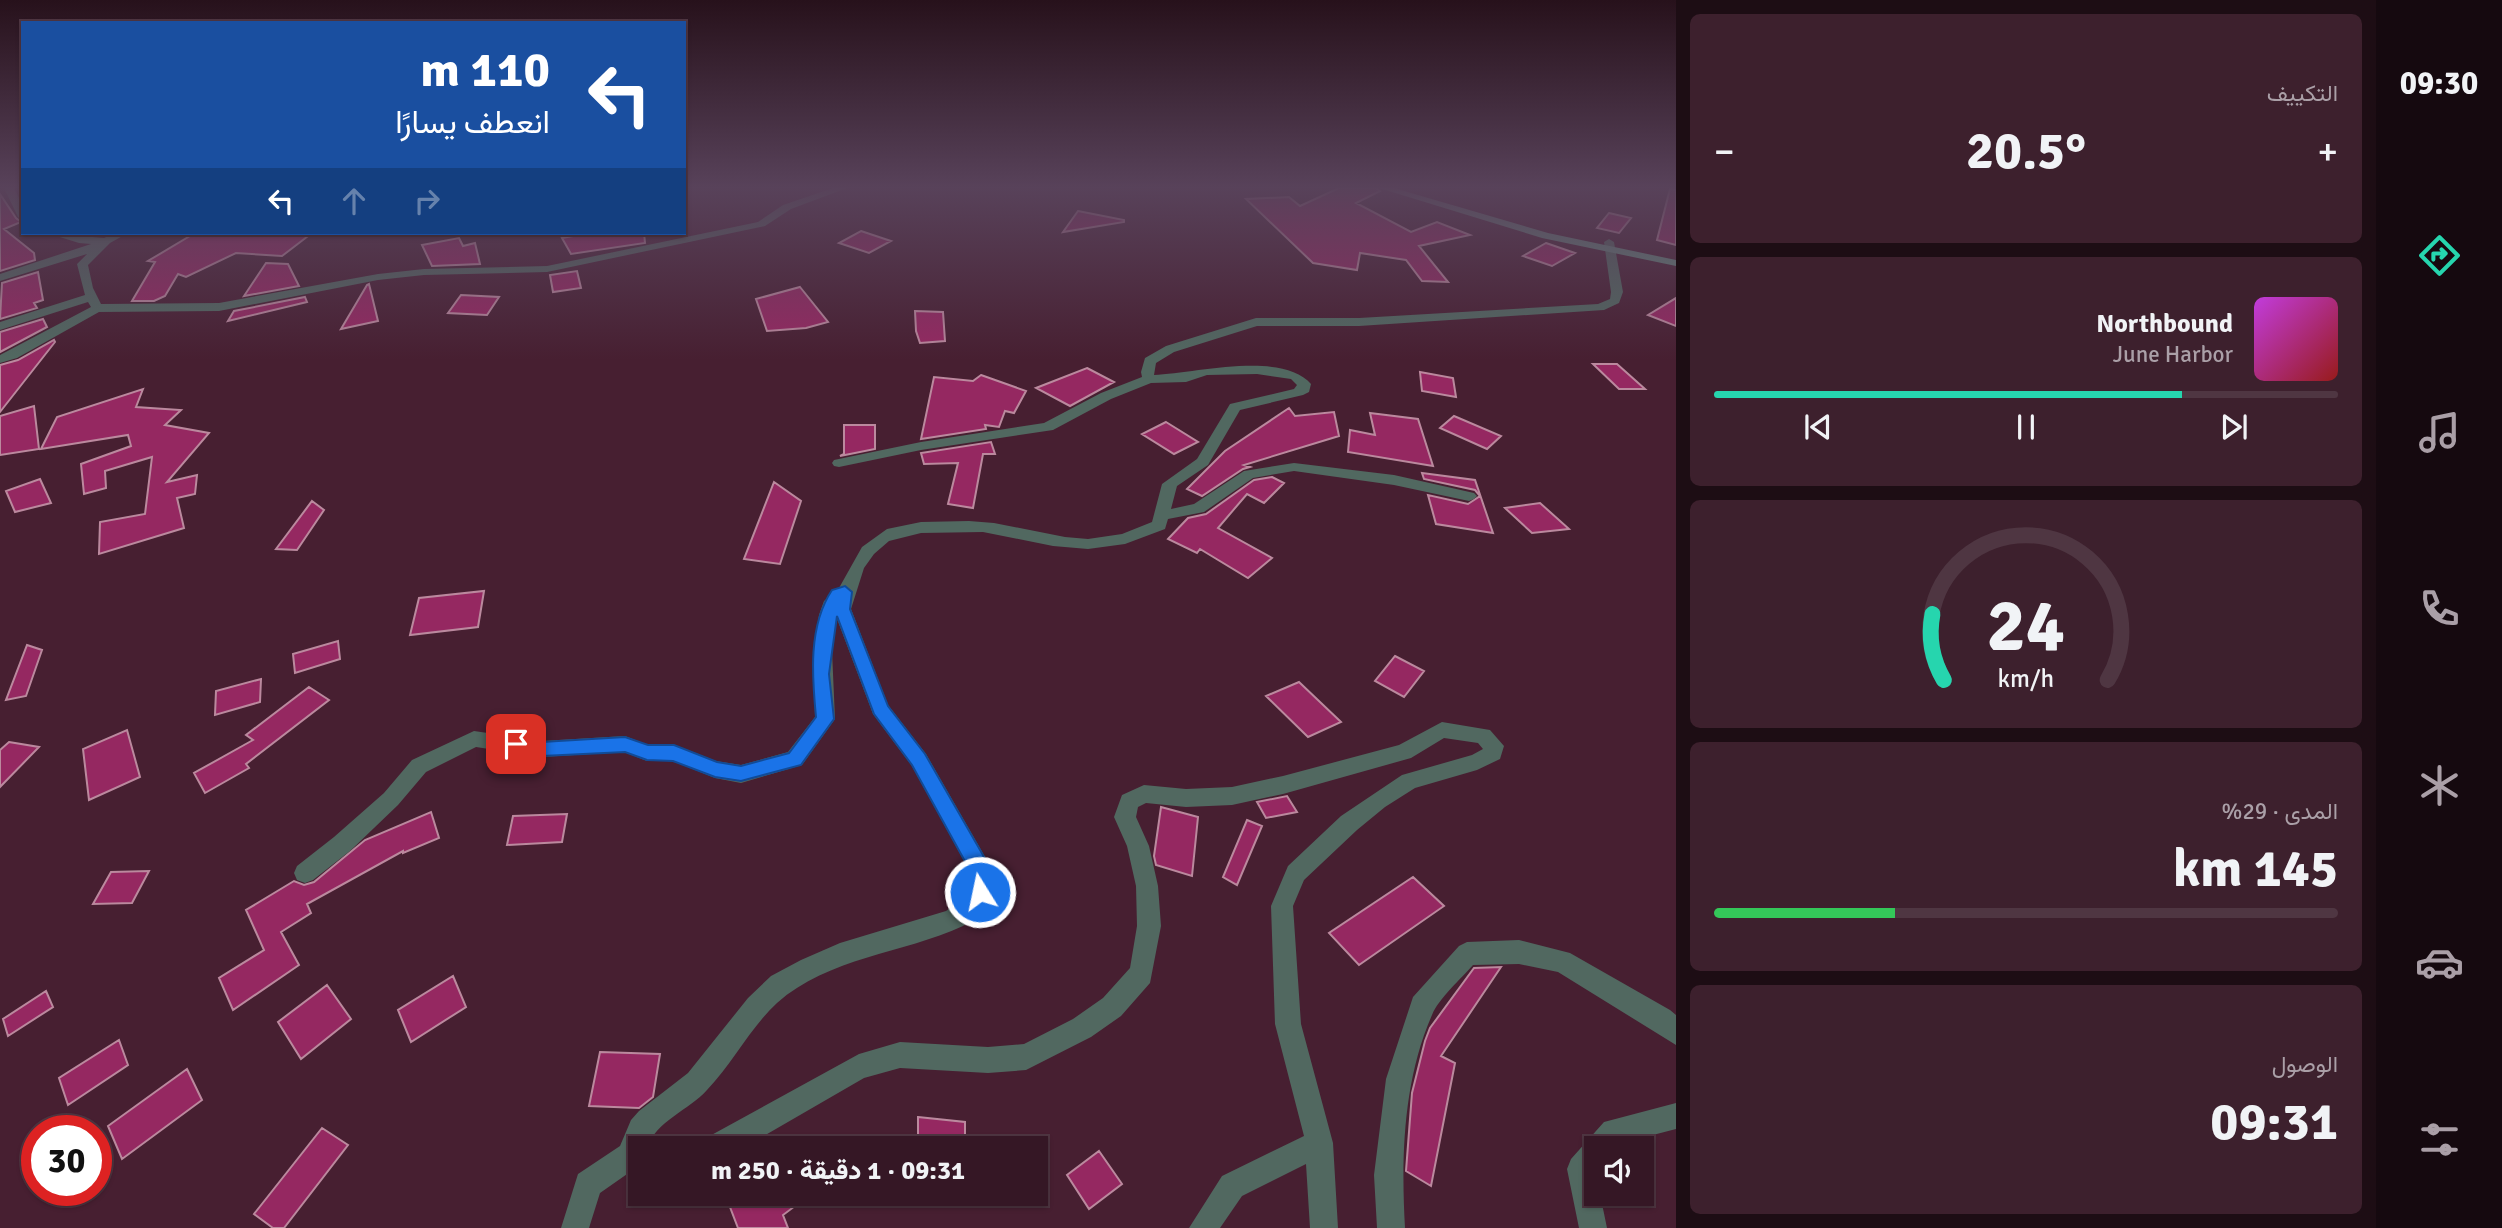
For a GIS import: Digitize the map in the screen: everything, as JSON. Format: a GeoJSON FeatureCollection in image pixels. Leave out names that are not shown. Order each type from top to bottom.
{"type":"FeatureCollection","features":[{"type":"Feature","properties":{"kind":"main road"},"geometry":{"type":"LineString","coordinates":[[1606,245],[1676,257]]}},
{"type":"Feature","properties":{"kind":"main road"},"geometry":{"type":"LineString","coordinates":[[1610,246],[1676,263]]}},
{"type":"Feature","properties":{"kind":"street"},"geometry":{"type":"LineString","coordinates":[[0,278],[96,245]]}},
{"type":"Feature","properties":{"kind":"street"},"geometry":{"type":"LineString","coordinates":[[94,302],[82,264],[102,245]]}},
{"type":"Feature","properties":{"kind":"street"},"geometry":{"type":"LineString","coordinates":[[0,326],[94,302],[191,309],[219,307],[378,276],[547,269],[660,245]]}},
{"type":"Feature","properties":{"kind":"street"},"geometry":{"type":"LineString","coordinates":[[1149,379],[1147,372],[1150,360],[1170,349],[1256,322],[1359,323],[1600,307],[1615,301],[1617,292],[1610,246]]}},
{"type":"Feature","properties":{"kind":"street"},"geometry":{"type":"LineString","coordinates":[[0,359],[13,355],[94,302]]}},
{"type":"Feature","properties":{"kind":"street"},"geometry":{"type":"LineString","coordinates":[[636,1136],[647,1120],[696,1083],[754,1009],[779,986],[804,970],[854,950],[941,924],[967,910],[980,892],[984,876],[919,760],[880,709],[842,609],[845,592],[869,547],[886,534],[936,526],[970,525],[1086,544],[1121,541],[1142,534],[1159,525],[1164,515],[1165,496],[1170,484],[1203,462],[1235,407],[1297,392],[1304,388],[1304,384],[1295,376],[1256,370],[1205,371],[1186,377],[1149,379],[1106,396],[1048,426],[921,446],[839,463]]}},
{"type":"Feature","properties":{"kind":"street"},"geometry":{"type":"LineString","coordinates":[[1164,515],[1199,508],[1249,474],[1294,467],[1394,480],[1469,496]]}},
{"type":"Feature","properties":{"kind":"street"},"geometry":{"type":"LineString","coordinates":[[305,873],[382,808],[419,766],[474,739],[542,749],[625,744],[647,752],[674,753],[715,769],[741,774],[795,759],[825,719],[821,674],[823,644],[832,602],[838,593],[845,592]]}},
{"type":"Feature","properties":{"kind":"street"},"geometry":{"type":"LineString","coordinates":[[737,1136],[859,1066],[900,1055],[988,1060],[1026,1057],[1082,1028],[1112,1007],[1141,974],[1150,926],[1147,887],[1138,846],[1125,817],[1129,801],[1144,794],[1186,799],[1232,796],[1404,752],[1442,730],[1483,736],[1494,746],[1493,753],[1477,762],[1409,780],[1349,823],[1296,873],[1282,906],[1288,1024],[1319,1143],[1324,1228]]}},
{"type":"Feature","properties":{"kind":"street"},"geometry":{"type":"LineString","coordinates":[[1391,1228],[1388,1175],[1399,1079],[1422,1006],[1467,954],[1519,952],[1562,961],[1661,1019],[1676,1032]]}},
{"type":"Feature","properties":{"kind":"street"},"geometry":{"type":"LineString","coordinates":[[1610,1136],[1614,1132],[1676,1116]]}},
{"type":"Feature","properties":{"kind":"street"},"geometry":{"type":"LineString","coordinates":[[1203,1228],[1232,1186],[1319,1143]]}},
{"type":"Feature","properties":{"kind":"street"},"geometry":{"type":"LineString","coordinates":[[575,1228],[587,1184],[628,1165]]}},
{"type":"Feature","properties":{"kind":"street"},"geometry":{"type":"LineString","coordinates":[[1584,1166],[1581,1169],[1584,1184]]}},
{"type":"Feature","properties":{"kind":"street"},"geometry":{"type":"LineString","coordinates":[[1589,1206],[1593,1228]]}},
{"type":"Feature","properties":{"kind":"building"},"geometry":{"type":"Polygon","coordinates":[[[0,245],[24,245],[34,253],[35,260],[0,271],[0,245]]]}},
{"type":"Feature","properties":{"kind":"building"},"geometry":{"type":"Polygon","coordinates":[[[174,245],[296,245],[282,256],[236,253],[186,277],[178,274],[165,296],[154,301],[132,301],[155,262],[148,261],[174,245]]]}},
{"type":"Feature","properties":{"kind":"building"},"geometry":{"type":"Polygon","coordinates":[[[422,245],[476,245],[480,264],[432,266],[422,245]]]}},
{"type":"Feature","properties":{"kind":"building"},"geometry":{"type":"Polygon","coordinates":[[[566,245],[629,245],[571,254],[566,245]]]}},
{"type":"Feature","properties":{"kind":"building"},"geometry":{"type":"Polygon","coordinates":[[[846,245],[883,245],[869,253],[846,245]]]}},
{"type":"Feature","properties":{"kind":"building"},"geometry":{"type":"Polygon","coordinates":[[[1294,245],[1422,245],[1419,246],[1448,282],[1422,281],[1406,260],[1360,253],[1357,270],[1313,263],[1294,245]]]}},
{"type":"Feature","properties":{"kind":"building"},"geometry":{"type":"Polygon","coordinates":[[[1542,245],[1553,245],[1575,253],[1552,266],[1523,256],[1542,245]]]}},
{"type":"Feature","properties":{"kind":"building"},"geometry":{"type":"Polygon","coordinates":[[[266,263],[288,264],[299,286],[244,296],[266,263]]]}},
{"type":"Feature","properties":{"kind":"building"},"geometry":{"type":"Polygon","coordinates":[[[577,271],[581,288],[553,292],[550,275],[577,271]]]}},
{"type":"Feature","properties":{"kind":"building"},"geometry":{"type":"Polygon","coordinates":[[[38,272],[43,300],[34,303],[37,308],[0,319],[2,283],[38,272]]]}},
{"type":"Feature","properties":{"kind":"building"},"geometry":{"type":"Polygon","coordinates":[[[369,284],[378,321],[341,329],[367,285],[369,284]]]}},
{"type":"Feature","properties":{"kind":"building"},"geometry":{"type":"Polygon","coordinates":[[[800,287],[828,322],[806,328],[767,331],[756,299],[800,287]]]}},
{"type":"Feature","properties":{"kind":"building"},"geometry":{"type":"Polygon","coordinates":[[[461,295],[499,297],[487,315],[448,313],[461,295]]]}},
{"type":"Feature","properties":{"kind":"building"},"geometry":{"type":"Polygon","coordinates":[[[305,297],[307,302],[228,321],[234,311],[305,297]]]}},
{"type":"Feature","properties":{"kind":"building"},"geometry":{"type":"Polygon","coordinates":[[[1676,298],[1676,326],[1648,315],[1676,298]]]}},
{"type":"Feature","properties":{"kind":"building"},"geometry":{"type":"Polygon","coordinates":[[[915,311],[943,312],[945,341],[920,343],[915,311]]]}},
{"type":"Feature","properties":{"kind":"building"},"geometry":{"type":"Polygon","coordinates":[[[43,319],[47,327],[0,352],[0,332],[43,319]]]}},
{"type":"Feature","properties":{"kind":"building"},"geometry":{"type":"Polygon","coordinates":[[[54,340],[0,412],[0,365],[18,360],[54,340]]]}},
{"type":"Feature","properties":{"kind":"building"},"geometry":{"type":"Polygon","coordinates":[[[1593,364],[1617,364],[1645,389],[1619,389],[1593,364]]]}},
{"type":"Feature","properties":{"kind":"building"},"geometry":{"type":"Polygon","coordinates":[[[1087,368],[1114,382],[1070,406],[1036,388],[1087,368]]]}},
{"type":"Feature","properties":{"kind":"building"},"geometry":{"type":"Polygon","coordinates":[[[1420,372],[1453,378],[1456,397],[1422,391],[1420,372]]]}},
{"type":"Feature","properties":{"kind":"building"},"geometry":{"type":"Polygon","coordinates":[[[981,375],[1026,391],[1014,413],[1005,411],[999,427],[985,425],[986,429],[921,439],[934,377],[973,381],[981,375]]]}},
{"type":"Feature","properties":{"kind":"building"},"geometry":{"type":"Polygon","coordinates":[[[143,389],[136,407],[181,410],[165,425],[209,433],[167,482],[197,475],[195,494],[177,498],[184,528],[99,554],[100,522],[145,514],[152,457],[105,471],[106,488],[84,494],[81,464],[131,446],[128,435],[41,449],[57,417],[143,389]]]}},
{"type":"Feature","properties":{"kind":"building"},"geometry":{"type":"Polygon","coordinates":[[[34,406],[39,449],[0,455],[0,416],[34,406]]]}},
{"type":"Feature","properties":{"kind":"building"},"geometry":{"type":"Polygon","coordinates":[[[1289,408],[1295,416],[1334,412],[1339,436],[1244,465],[1250,467],[1202,496],[1187,489],[1225,451],[1289,408]]]}},
{"type":"Feature","properties":{"kind":"building"},"geometry":{"type":"Polygon","coordinates":[[[1370,413],[1418,419],[1433,466],[1348,452],[1350,430],[1375,435],[1370,413]]]}},
{"type":"Feature","properties":{"kind":"building"},"geometry":{"type":"Polygon","coordinates":[[[1454,416],[1501,436],[1487,449],[1440,428],[1454,416]]]}},
{"type":"Feature","properties":{"kind":"building"},"geometry":{"type":"Polygon","coordinates":[[[1166,422],[1198,442],[1174,454],[1142,434],[1166,422]]]}},
{"type":"Feature","properties":{"kind":"building"},"geometry":{"type":"Polygon","coordinates":[[[844,425],[875,425],[875,449],[840,456],[844,454],[844,425]]]}},
{"type":"Feature","properties":{"kind":"building"},"geometry":{"type":"Polygon","coordinates":[[[991,442],[995,454],[983,454],[973,508],[948,504],[958,463],[924,464],[921,453],[991,442]]]}},
{"type":"Feature","properties":{"kind":"building"},"geometry":{"type":"Polygon","coordinates":[[[1422,473],[1475,480],[1493,533],[1436,524],[1428,495],[1468,504],[1480,496],[1475,490],[1424,479],[1422,473]]]}},
{"type":"Feature","properties":{"kind":"building"},"geometry":{"type":"Polygon","coordinates":[[[1272,477],[1284,483],[1264,503],[1247,494],[1218,528],[1272,558],[1248,578],[1200,549],[1197,553],[1168,539],[1188,518],[1206,514],[1254,480],[1272,477]]]}},
{"type":"Feature","properties":{"kind":"building"},"geometry":{"type":"Polygon","coordinates":[[[40,479],[51,503],[15,512],[6,491],[40,479]]]}},
{"type":"Feature","properties":{"kind":"building"},"geometry":{"type":"Polygon","coordinates":[[[774,482],[801,501],[780,564],[744,559],[774,482]]]}},
{"type":"Feature","properties":{"kind":"building"},"geometry":{"type":"Polygon","coordinates":[[[312,501],[324,510],[297,550],[276,549],[312,501]]]}},
{"type":"Feature","properties":{"kind":"building"},"geometry":{"type":"Polygon","coordinates":[[[1540,503],[1569,529],[1532,533],[1505,508],[1540,503]]]}},
{"type":"Feature","properties":{"kind":"building"},"geometry":{"type":"Polygon","coordinates":[[[484,591],[478,627],[410,635],[419,598],[484,591]]]}},
{"type":"Feature","properties":{"kind":"building"},"geometry":{"type":"Polygon","coordinates":[[[338,641],[340,659],[295,673],[293,654],[338,641]]]}},
{"type":"Feature","properties":{"kind":"building"},"geometry":{"type":"Polygon","coordinates":[[[27,645],[42,650],[26,696],[6,700],[27,645]]]}},
{"type":"Feature","properties":{"kind":"building"},"geometry":{"type":"Polygon","coordinates":[[[1395,656],[1424,671],[1404,697],[1375,681],[1395,656]]]}},
{"type":"Feature","properties":{"kind":"building"},"geometry":{"type":"Polygon","coordinates":[[[261,679],[260,702],[215,715],[216,691],[261,679]]]}},
{"type":"Feature","properties":{"kind":"building"},"geometry":{"type":"Polygon","coordinates":[[[1299,682],[1341,722],[1308,737],[1266,696],[1299,682]]]}},
{"type":"Feature","properties":{"kind":"building"},"geometry":{"type":"Polygon","coordinates":[[[309,687],[329,700],[246,764],[249,768],[205,793],[194,773],[253,740],[246,735],[309,687]]]}},
{"type":"Feature","properties":{"kind":"building"},"geometry":{"type":"Polygon","coordinates":[[[127,730],[140,777],[89,800],[83,749],[127,730]]]}},
{"type":"Feature","properties":{"kind":"building"},"geometry":{"type":"Polygon","coordinates":[[[9,742],[39,747],[0,787],[0,750],[9,742]]]}},
{"type":"Feature","properties":{"kind":"building"},"geometry":{"type":"Polygon","coordinates":[[[1287,796],[1297,812],[1266,818],[1257,802],[1287,796]]]}},
{"type":"Feature","properties":{"kind":"building"},"geometry":{"type":"Polygon","coordinates":[[[1161,807],[1198,817],[1192,876],[1156,865],[1154,856],[1161,807]]]}},
{"type":"Feature","properties":{"kind":"building"},"geometry":{"type":"Polygon","coordinates":[[[431,812],[439,838],[403,851],[307,904],[311,913],[281,932],[299,965],[233,1010],[219,978],[264,950],[246,910],[294,881],[304,885],[314,882],[365,840],[431,812]]]}},
{"type":"Feature","properties":{"kind":"building"},"geometry":{"type":"Polygon","coordinates":[[[567,814],[562,842],[507,845],[513,816],[567,814]]]}},
{"type":"Feature","properties":{"kind":"building"},"geometry":{"type":"Polygon","coordinates":[[[1247,820],[1262,826],[1237,885],[1223,877],[1247,820]]]}},
{"type":"Feature","properties":{"kind":"building"},"geometry":{"type":"Polygon","coordinates":[[[149,871],[132,903],[93,904],[111,872],[149,871]]]}},
{"type":"Feature","properties":{"kind":"building"},"geometry":{"type":"Polygon","coordinates":[[[1413,877],[1444,906],[1359,965],[1329,933],[1413,877]]]}},
{"type":"Feature","properties":{"kind":"building"},"geometry":{"type":"Polygon","coordinates":[[[1501,967],[1441,1056],[1455,1063],[1431,1186],[1406,1171],[1412,1093],[1425,1041],[1430,1028],[1474,968],[1501,967]]]}},
{"type":"Feature","properties":{"kind":"building"},"geometry":{"type":"Polygon","coordinates":[[[453,976],[466,1007],[411,1042],[398,1010],[453,976]]]}},
{"type":"Feature","properties":{"kind":"building"},"geometry":{"type":"Polygon","coordinates":[[[327,985],[351,1019],[301,1059],[278,1022],[327,985]]]}},
{"type":"Feature","properties":{"kind":"building"},"geometry":{"type":"Polygon","coordinates":[[[46,991],[53,1007],[8,1036],[3,1019],[46,991]]]}},
{"type":"Feature","properties":{"kind":"building"},"geometry":{"type":"Polygon","coordinates":[[[119,1040],[128,1065],[68,1105],[59,1078],[119,1040]]]}},
{"type":"Feature","properties":{"kind":"building"},"geometry":{"type":"Polygon","coordinates":[[[600,1052],[660,1054],[653,1097],[639,1108],[589,1106],[600,1052]]]}},
{"type":"Feature","properties":{"kind":"building"},"geometry":{"type":"Polygon","coordinates":[[[187,1069],[202,1100],[122,1159],[112,1135],[112,1123],[187,1069]]]}},
{"type":"Feature","properties":{"kind":"building"},"geometry":{"type":"Polygon","coordinates":[[[918,1117],[965,1122],[965,1136],[918,1136],[918,1117]]]}},
{"type":"Feature","properties":{"kind":"building"},"geometry":{"type":"Polygon","coordinates":[[[322,1128],[348,1145],[284,1228],[273,1228],[254,1214],[322,1128]]]}},
{"type":"Feature","properties":{"kind":"building"},"geometry":{"type":"Polygon","coordinates":[[[1099,1151],[1122,1184],[1089,1209],[1067,1175],[1099,1151]]]}},
{"type":"Feature","properties":{"kind":"building"},"geometry":{"type":"Polygon","coordinates":[[[730,1206],[795,1206],[783,1215],[788,1228],[738,1228],[730,1206]]]}},
{"type":"Feature","properties":{"kind":"route"},"geometry":{"type":"LineString","coordinates":[[516,744],[542,749],[625,744],[647,752],[674,753],[715,769],[741,774],[795,759],[825,719],[821,674],[823,644],[832,602],[838,593],[845,592],[842,609],[880,709],[919,760],[984,876],[980,892]]}}]}
